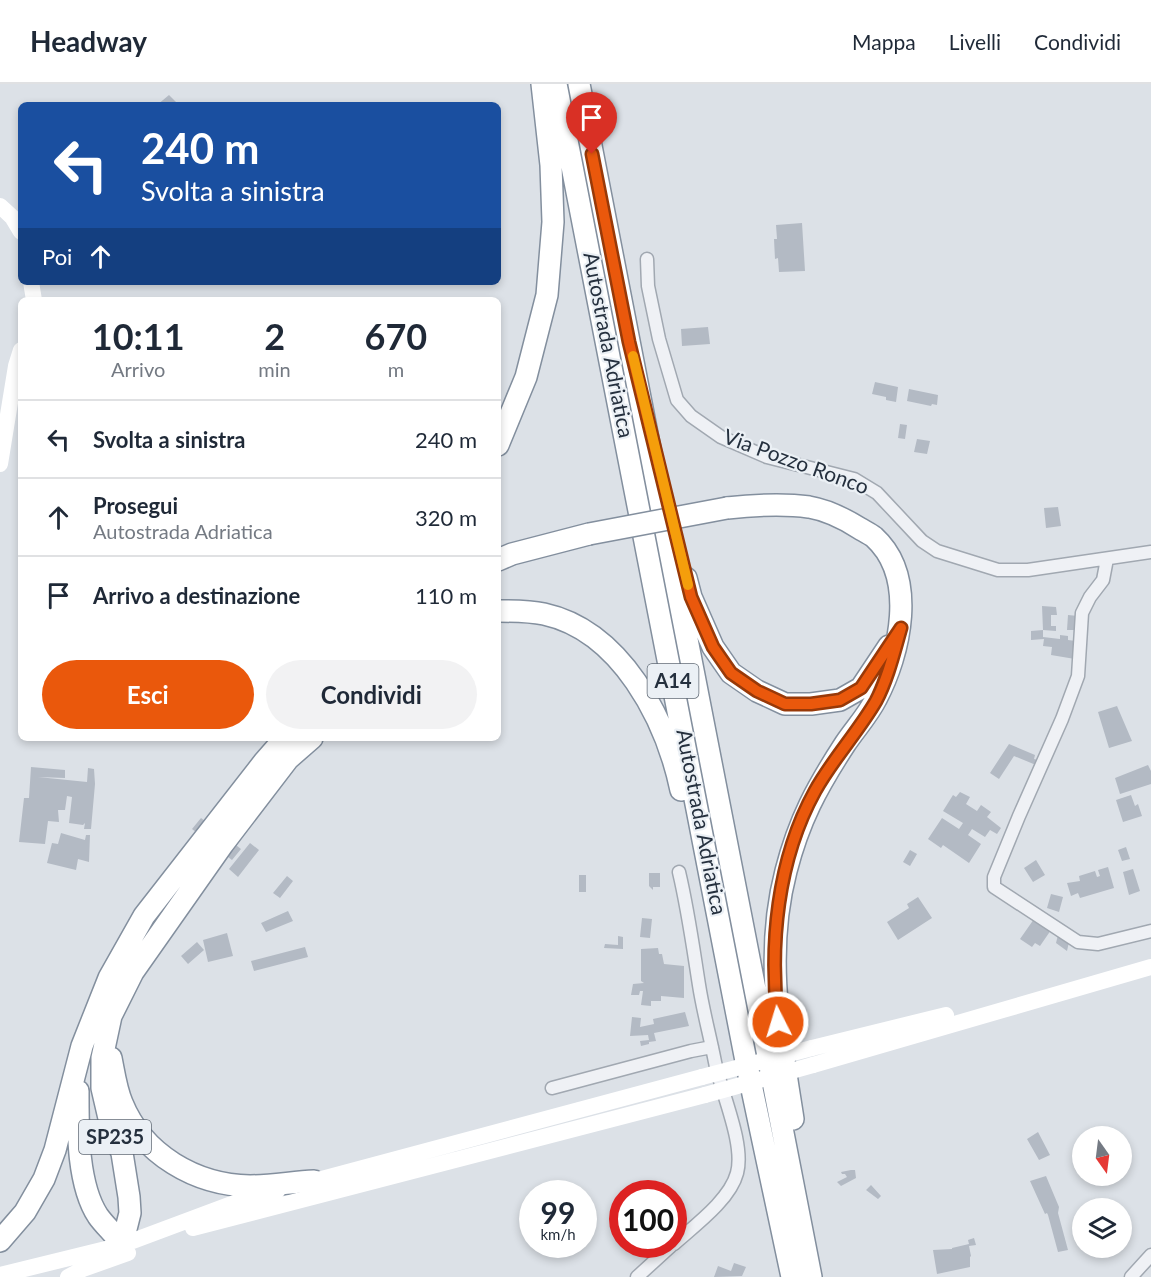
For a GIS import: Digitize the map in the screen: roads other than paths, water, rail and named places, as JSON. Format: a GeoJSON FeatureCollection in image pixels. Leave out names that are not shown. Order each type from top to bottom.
{"type":"FeatureCollection","features":[{"type":"Feature","properties":{"kind":"highway"},"geometry":{"type":"LineString","coordinates":[[501,438],[526,377],[547,295],[553,222],[551,165],[542,84]]}},
{"type":"Feature","properties":{"kind":"highway","name":"Autostrada Adriatica"},"geometry":{"type":"LineString","coordinates":[[556,84],[746,1061],[792,1277]]}},
{"type":"Feature","properties":{"kind":"highway","name":"Autostrada Adriatica"},"geometry":{"type":"LineString","coordinates":[[579,84],[812,1277]]}},
{"type":"Feature","properties":{"kind":"highway"},"geometry":{"type":"LineString","coordinates":[[629,342],[691,597],[713,647],[731,673],[757,691],[785,704],[811,704],[840,700],[861,688],[901,628]]}},
{"type":"Feature","properties":{"kind":"highway"},"geometry":{"type":"LineString","coordinates":[[501,559],[589,534],[727,508],[767,504],[808,507],[832,513],[849,522],[874,537],[886,553],[897,578],[901,605],[901,628],[891,666],[876,701],[814,792],[795,836],[780,896],[774,958],[776,1004],[809,1227],[812,1277]]}},
{"type":"Feature","properties":{"kind":"highway"},"geometry":{"type":"LineString","coordinates":[[501,612],[545,614],[585,631],[604,643],[646,698],[663,731],[676,769],[712,939],[746,1061]]}},
{"type":"Feature","properties":{"kind":"highway"},"geometry":{"type":"LineString","coordinates":[[0,1241],[26,1212],[44,1179],[55,1150],[90,1024],[109,978],[144,916],[264,762],[287,745]]}},
{"type":"Feature","properties":{"kind":"highway"},"geometry":{"type":"LineString","coordinates":[[287,745],[223,844],[138,964],[117,1002],[108,1028],[114,1072],[122,1104],[143,1138],[168,1160],[200,1177],[224,1184],[251,1186],[314,1180]]}},
{"type":"Feature","properties":{"kind":"highway","name":"SP235"},"geometry":{"type":"LineString","coordinates":[[108,1028],[102,1058],[102,1088],[112,1131],[122,1153],[129,1197],[130,1213],[123,1244]]}},
{"type":"Feature","properties":{"kind":"highway","name":"SP235"},"geometry":{"type":"LineString","coordinates":[[78,1067],[78,1133],[89,1198],[98,1215],[123,1244]]}},
{"type":"Feature","properties":{"kind":"main road"},"geometry":{"type":"LineString","coordinates":[[0,206],[12,217],[18,227]]}},
{"type":"Feature","properties":{"kind":"main road"},"geometry":{"type":"LineString","coordinates":[[0,465],[18,360]]}},
{"type":"Feature","properties":{"kind":"main road"},"geometry":{"type":"LineString","coordinates":[[123,1244],[237,1202],[314,1180],[702,1077],[812,1056],[1151,966]]}},
{"type":"Feature","properties":{"kind":"main road"},"geometry":{"type":"LineString","coordinates":[[0,1275],[188,1229],[705,1095],[812,1056]]}},
{"type":"Feature","properties":{"kind":"main road"},"geometry":{"type":"LineString","coordinates":[[68,1277],[188,1229]]}},
{"type":"Feature","properties":{"kind":"street","name":"Via Pozzo Ronco"},"geometry":{"type":"LineString","coordinates":[[647,259],[648,286],[659,339],[677,400],[691,416],[721,437],[767,457],[854,479],[877,493],[922,541],[937,551],[998,570],[1028,570],[1151,552]]}},
{"type":"Feature","properties":{"kind":"street"},"geometry":{"type":"LineString","coordinates":[[1107,559],[1103,580],[1090,597],[1082,613],[1078,676],[1062,719],[994,877],[994,887],[1078,942],[1098,944],[1151,931]]}},
{"type":"Feature","properties":{"kind":"street"},"geometry":{"type":"LineString","coordinates":[[679,872],[687,904],[699,986],[712,1047],[739,1153],[737,1174],[730,1190],[687,1231]]}},
{"type":"Feature","properties":{"kind":"street"},"geometry":{"type":"LineString","coordinates":[[552,1088],[712,1047]]}},
{"type":"Feature","properties":{"kind":"street"},"geometry":{"type":"LineString","coordinates":[[1131,1277],[1151,1255]]}},
{"type":"Feature","properties":{"kind":"street"},"geometry":{"type":"LineString","coordinates":[[637,1277],[658,1258]]}}]}
